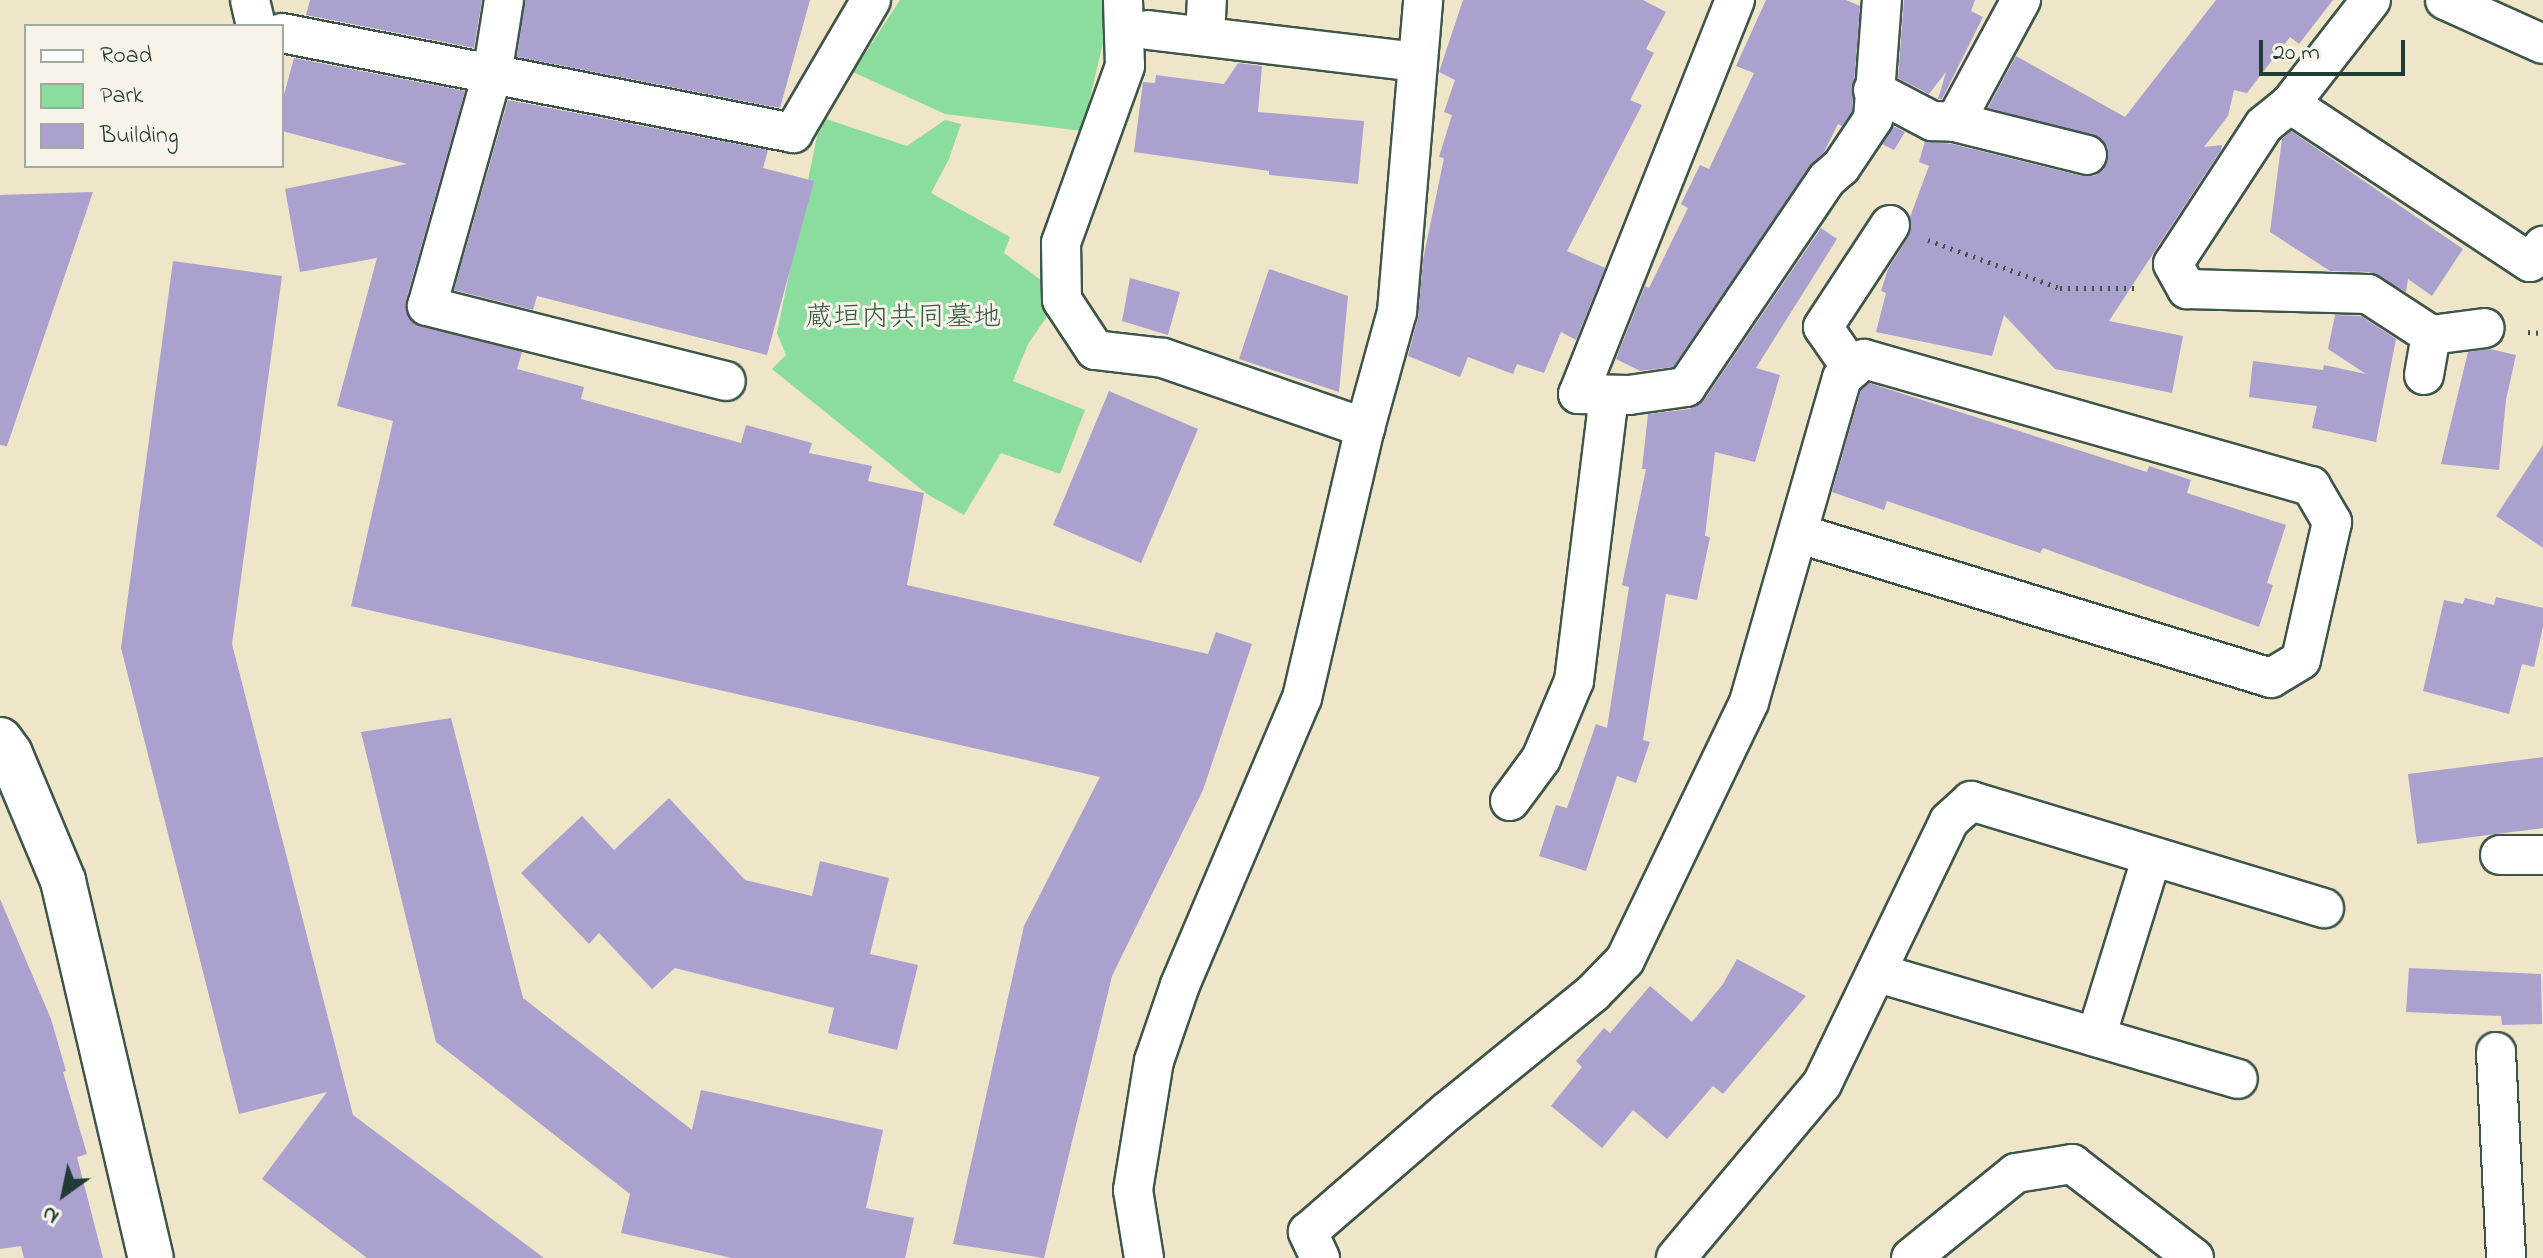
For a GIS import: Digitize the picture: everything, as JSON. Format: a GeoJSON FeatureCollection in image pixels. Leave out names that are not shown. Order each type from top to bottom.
{"type":"FeatureCollection","features":[{"type":"Feature","properties":{"kind":"street"},"geometry":{"type":"LineString","coordinates":[[250,0],[256,24]]}},
{"type":"Feature","properties":{"kind":"street"},"geometry":{"type":"LineString","coordinates":[[504,0],[492,75],[427,306],[726,381]]}},
{"type":"Feature","properties":{"kind":"street"},"geometry":{"type":"LineString","coordinates":[[284,33],[793,133],[871,0]]}},
{"type":"Feature","properties":{"kind":"street"},"geometry":{"type":"LineString","coordinates":[[1123,0],[1125,66],[1061,243],[1062,300],[1095,350],[1163,358],[1365,428]]}},
{"type":"Feature","properties":{"kind":"street"},"geometry":{"type":"LineString","coordinates":[[1144,1258],[1133,1190],[1154,1061],[1180,985],[1302,698],[1365,428],[1397,312],[1423,0]]}},
{"type":"Feature","properties":{"kind":"street"},"geometry":{"type":"LineString","coordinates":[[1735,0],[1578,394],[1609,395],[1686,387],[1827,179],[1841,167],[1873,119],[1882,0]]}},
{"type":"Feature","properties":{"kind":"street"},"geometry":{"type":"LineString","coordinates":[[1955,122],[2021,0]]}},
{"type":"Feature","properties":{"kind":"street"},"geometry":{"type":"LineString","coordinates":[[2371,0],[2290,104],[2264,125],[2173,264],[2187,289],[2368,294],[2431,335],[2485,328]]}},
{"type":"Feature","properties":{"kind":"street"},"geometry":{"type":"LineString","coordinates":[[2445,0],[2543,44]]}},
{"type":"Feature","properties":{"kind":"street"},"geometry":{"type":"LineString","coordinates":[[1148,30],[1206,18],[1418,62]]}},
{"type":"Feature","properties":{"kind":"street"},"geometry":{"type":"LineString","coordinates":[[1873,90],[1932,121],[1955,122],[2087,155]]}},
{"type":"Feature","properties":{"kind":"street"},"geometry":{"type":"LineString","coordinates":[[2290,104],[2530,262],[2543,246]]}},
{"type":"Feature","properties":{"kind":"street"},"geometry":{"type":"LineString","coordinates":[[1852,369],[1823,327],[1890,225]]}},
{"type":"Feature","properties":{"kind":"street"},"geometry":{"type":"LineString","coordinates":[[2424,375],[2431,335]]}},
{"type":"Feature","properties":{"kind":"street"},"geometry":{"type":"LineString","coordinates":[[1320,1258],[1308,1232],[1449,1110],[1593,993],[1625,960],[1749,702],[1842,378],[1864,359],[2311,486],[2332,522],[2301,660],[2271,678],[1799,534]]}},
{"type":"Feature","properties":{"kind":"street"},"geometry":{"type":"LineString","coordinates":[[1510,801],[1541,759],[1574,681],[1609,395]]}},
{"type":"Feature","properties":{"kind":"street"},"geometry":{"type":"LineString","coordinates":[[0,740],[10,754],[63,881],[151,1258]]}},
{"type":"Feature","properties":{"kind":"street"},"geometry":{"type":"LineString","coordinates":[[1679,1257],[1822,1084],[1949,821],[1971,801],[2324,908]]}},
{"type":"Feature","properties":{"kind":"street"},"geometry":{"type":"LineString","coordinates":[[2500,855],[2543,855]]}},
{"type":"Feature","properties":{"kind":"street"},"geometry":{"type":"LineString","coordinates":[[2096,1037],[2152,856]]}},
{"type":"Feature","properties":{"kind":"street"},"geometry":{"type":"LineString","coordinates":[[1878,973],[2238,1079]]}},
{"type":"Feature","properties":{"kind":"street"},"geometry":{"type":"LineString","coordinates":[[2496,1052],[2506,1258]]}},
{"type":"Feature","properties":{"kind":"street"},"geometry":{"type":"LineString","coordinates":[[1911,1258],[2016,1173],[2072,1164],[2194,1258]]}},
{"type":"Feature","properties":{"kind":"path"},"geometry":{"type":"LineString","coordinates":[[1890,225],[2060,288],[2187,289]]}},
{"type":"Feature","properties":{"kind":"green space"},"geometry":{"type":"Polygon","coordinates":[[[900,0],[1107,0],[1108,22],[1082,131],[945,114],[853,72],[900,0]]]}},
{"type":"Feature","properties":{"kind":"green space","name":"蔵垣内共同墓地"},"geometry":{"type":"Polygon","coordinates":[[[826,119],[907,146],[945,120],[961,124],[949,159],[931,193],[1010,237],[1004,253],[1048,285],[1055,305],[1028,344],[1013,381],[1085,410],[1060,474],[1001,453],[964,515],[927,494],[772,369],[786,355],[777,333],[817,136],[826,119]]]}},
{"type":"Feature","properties":{"kind":"building"},"geometry":{"type":"Polygon","coordinates":[[[310,0],[482,0],[474,48],[306,15],[310,0]]]}},
{"type":"Feature","properties":{"kind":"building"},"geometry":{"type":"Polygon","coordinates":[[[525,0],[810,0],[780,108],[517,57],[525,0]]]}},
{"type":"Feature","properties":{"kind":"building"},"geometry":{"type":"Polygon","coordinates":[[[1463,0],[1643,0],[1666,12],[1646,49],[1654,53],[1630,100],[1642,105],[1567,251],[1605,268],[1576,340],[1561,332],[1544,373],[1517,364],[1513,374],[1468,357],[1460,377],[1408,356],[1418,318],[1423,260],[1444,158],[1439,157],[1452,115],[1444,112],[1455,80],[1439,72],[1463,0]]]}},
{"type":"Feature","properties":{"kind":"building"},"geometry":{"type":"Polygon","coordinates":[[[1766,0],[1846,0],[1860,6],[1852,112],[1842,126],[1838,124],[1824,152],[1809,167],[1673,367],[1640,371],[1616,359],[1645,286],[1649,288],[1688,208],[1681,204],[1700,165],[1709,169],[1754,73],[1736,66],[1766,0]]]}},
{"type":"Feature","properties":{"kind":"building"},"geometry":{"type":"Polygon","coordinates":[[[1904,0],[1975,0],[1971,11],[1983,17],[1942,99],[1938,99],[1946,72],[1929,94],[1898,78],[1904,0]]]}},
{"type":"Feature","properties":{"kind":"building"},"geometry":{"type":"Polygon","coordinates":[[[2216,0],[2333,0],[2299,44],[2290,37],[2247,93],[2234,90],[2228,116],[2204,147],[2222,145],[2221,150],[2109,321],[2183,336],[2172,393],[2055,369],[2004,315],[1992,356],[1876,332],[1886,293],[1881,291],[1888,269],[1909,236],[1910,217],[1929,166],[1919,162],[1925,141],[1952,144],[2082,176],[2094,176],[2103,170],[2108,160],[2108,148],[2102,139],[1988,108],[2016,56],[2125,117],[2216,0]]]}},
{"type":"Feature","properties":{"kind":"building"},"geometry":{"type":"Polygon","coordinates":[[[294,58],[465,91],[406,300],[406,312],[412,322],[522,352],[517,369],[584,387],[581,399],[741,443],[746,425],[812,443],[809,453],[872,466],[868,481],[924,493],[907,585],[1208,654],[1216,632],[1252,644],[1203,790],[1112,976],[1044,1258],[953,1244],[1024,926],[1100,777],[351,606],[393,421],[337,406],[377,258],[300,272],[285,189],[407,164],[284,132],[284,95],[294,58]]]}},
{"type":"Feature","properties":{"kind":"building"},"geometry":{"type":"Polygon","coordinates":[[[1238,63],[1262,66],[1258,112],[1364,121],[1358,184],[1269,175],[1269,171],[1134,152],[1143,82],[1155,83],[1156,75],[1224,84],[1238,63]]]}},
{"type":"Feature","properties":{"kind":"building"},"geometry":{"type":"Polygon","coordinates":[[[508,100],[768,150],[763,168],[814,181],[767,355],[537,296],[533,310],[454,290],[508,100]]]}},
{"type":"Feature","properties":{"kind":"building"},"geometry":{"type":"Polygon","coordinates":[[[1893,126],[1905,132],[1894,150],[1882,144],[1893,126]]]}},
{"type":"Feature","properties":{"kind":"building"},"geometry":{"type":"Polygon","coordinates":[[[2291,131],[2463,249],[2432,296],[2408,279],[2406,292],[2369,272],[2330,271],[2270,232],[2282,139],[2291,131]]]}},
{"type":"Feature","properties":{"kind":"building"},"geometry":{"type":"Polygon","coordinates":[[[93,192],[7,446],[0,445],[0,195],[93,192]]]}},
{"type":"Feature","properties":{"kind":"building"},"geometry":{"type":"Polygon","coordinates":[[[1821,228],[1837,239],[1756,368],[1780,375],[1755,462],[1715,452],[1705,536],[1710,537],[1697,600],[1666,594],[1643,740],[1650,742],[1636,783],[1617,776],[1586,871],[1539,856],[1556,805],[1567,808],[1596,724],[1607,728],[1629,587],[1622,585],[1646,469],[1642,469],[1648,414],[1690,409],[1704,400],[1821,228]]]}},
{"type":"Feature","properties":{"kind":"building"},"geometry":{"type":"Polygon","coordinates":[[[173,261],[282,276],[232,644],[353,1115],[544,1258],[367,1258],[262,1179],[327,1092],[239,1114],[121,648],[173,261]]]}},
{"type":"Feature","properties":{"kind":"building"},"geometry":{"type":"Polygon","coordinates":[[[1269,269],[1348,296],[1339,392],[1239,359],[1269,269]]]}},
{"type":"Feature","properties":{"kind":"building"},"geometry":{"type":"Polygon","coordinates":[[[1130,278],[1180,292],[1168,335],[1122,321],[1130,278]]]}},
{"type":"Feature","properties":{"kind":"building"},"geometry":{"type":"Polygon","coordinates":[[[2335,315],[2361,316],[2396,339],[2376,442],[2312,428],[2317,406],[2249,397],[2253,361],[2323,370],[2324,365],[2366,374],[2328,349],[2335,315]]]}},
{"type":"Feature","properties":{"kind":"building"},"geometry":{"type":"Polygon","coordinates":[[[2490,349],[2516,355],[2506,400],[2499,470],[2441,464],[2468,352],[2490,349]]]}},
{"type":"Feature","properties":{"kind":"building"},"geometry":{"type":"Polygon","coordinates":[[[1869,383],[2147,472],[2149,466],[2191,480],[2187,493],[2286,525],[2267,583],[2273,585],[2259,627],[2043,548],[2040,553],[1887,501],[1884,510],[1832,492],[1861,390],[1869,383]]]}},
{"type":"Feature","properties":{"kind":"building"},"geometry":{"type":"Polygon","coordinates":[[[1109,391],[1198,429],[1141,563],[1053,525],[1109,391]]]}},
{"type":"Feature","properties":{"kind":"building"},"geometry":{"type":"Polygon","coordinates":[[[2543,445],[2543,548],[2496,516],[2543,445]]]}},
{"type":"Feature","properties":{"kind":"building"},"geometry":{"type":"Polygon","coordinates":[[[2496,597],[2543,608],[2543,627],[2534,667],[2522,664],[2509,714],[2423,691],[2444,600],[2463,604],[2465,598],[2494,605],[2496,597]]]}},
{"type":"Feature","properties":{"kind":"building"},"geometry":{"type":"Polygon","coordinates":[[[451,718],[523,998],[692,1130],[701,1090],[883,1130],[866,1208],[914,1218],[905,1258],[732,1258],[621,1233],[630,1194],[436,1042],[361,732],[451,718]]]}},
{"type":"Feature","properties":{"kind":"building"},"geometry":{"type":"Polygon","coordinates":[[[2543,757],[2543,828],[2417,844],[2408,774],[2543,757]]]}},
{"type":"Feature","properties":{"kind":"building"},"geometry":{"type":"Polygon","coordinates":[[[669,798],[745,880],[812,896],[820,861],[889,878],[870,954],[918,965],[897,1050],[828,1033],[834,1008],[675,968],[652,989],[599,933],[589,944],[521,873],[582,816],[614,850],[669,798]]]}},
{"type":"Feature","properties":{"kind":"building"},"geometry":{"type":"Polygon","coordinates":[[[0,899],[51,1019],[66,1071],[63,1072],[87,1154],[77,1157],[103,1258],[24,1258],[21,1246],[0,1249],[0,899]]]}},
{"type":"Feature","properties":{"kind":"building"},"geometry":{"type":"Polygon","coordinates":[[[1737,959],[1806,996],[1723,1094],[1713,1086],[1667,1139],[1633,1110],[1602,1148],[1551,1106],[1582,1067],[1576,1061],[1604,1028],[1610,1033],[1650,986],[1692,1022],[1723,984],[1737,959]]]}},
{"type":"Feature","properties":{"kind":"building"},"geometry":{"type":"Polygon","coordinates":[[[2409,968],[2541,974],[2542,1024],[2502,1025],[2501,1016],[2406,1012],[2409,968]]]}}]}
